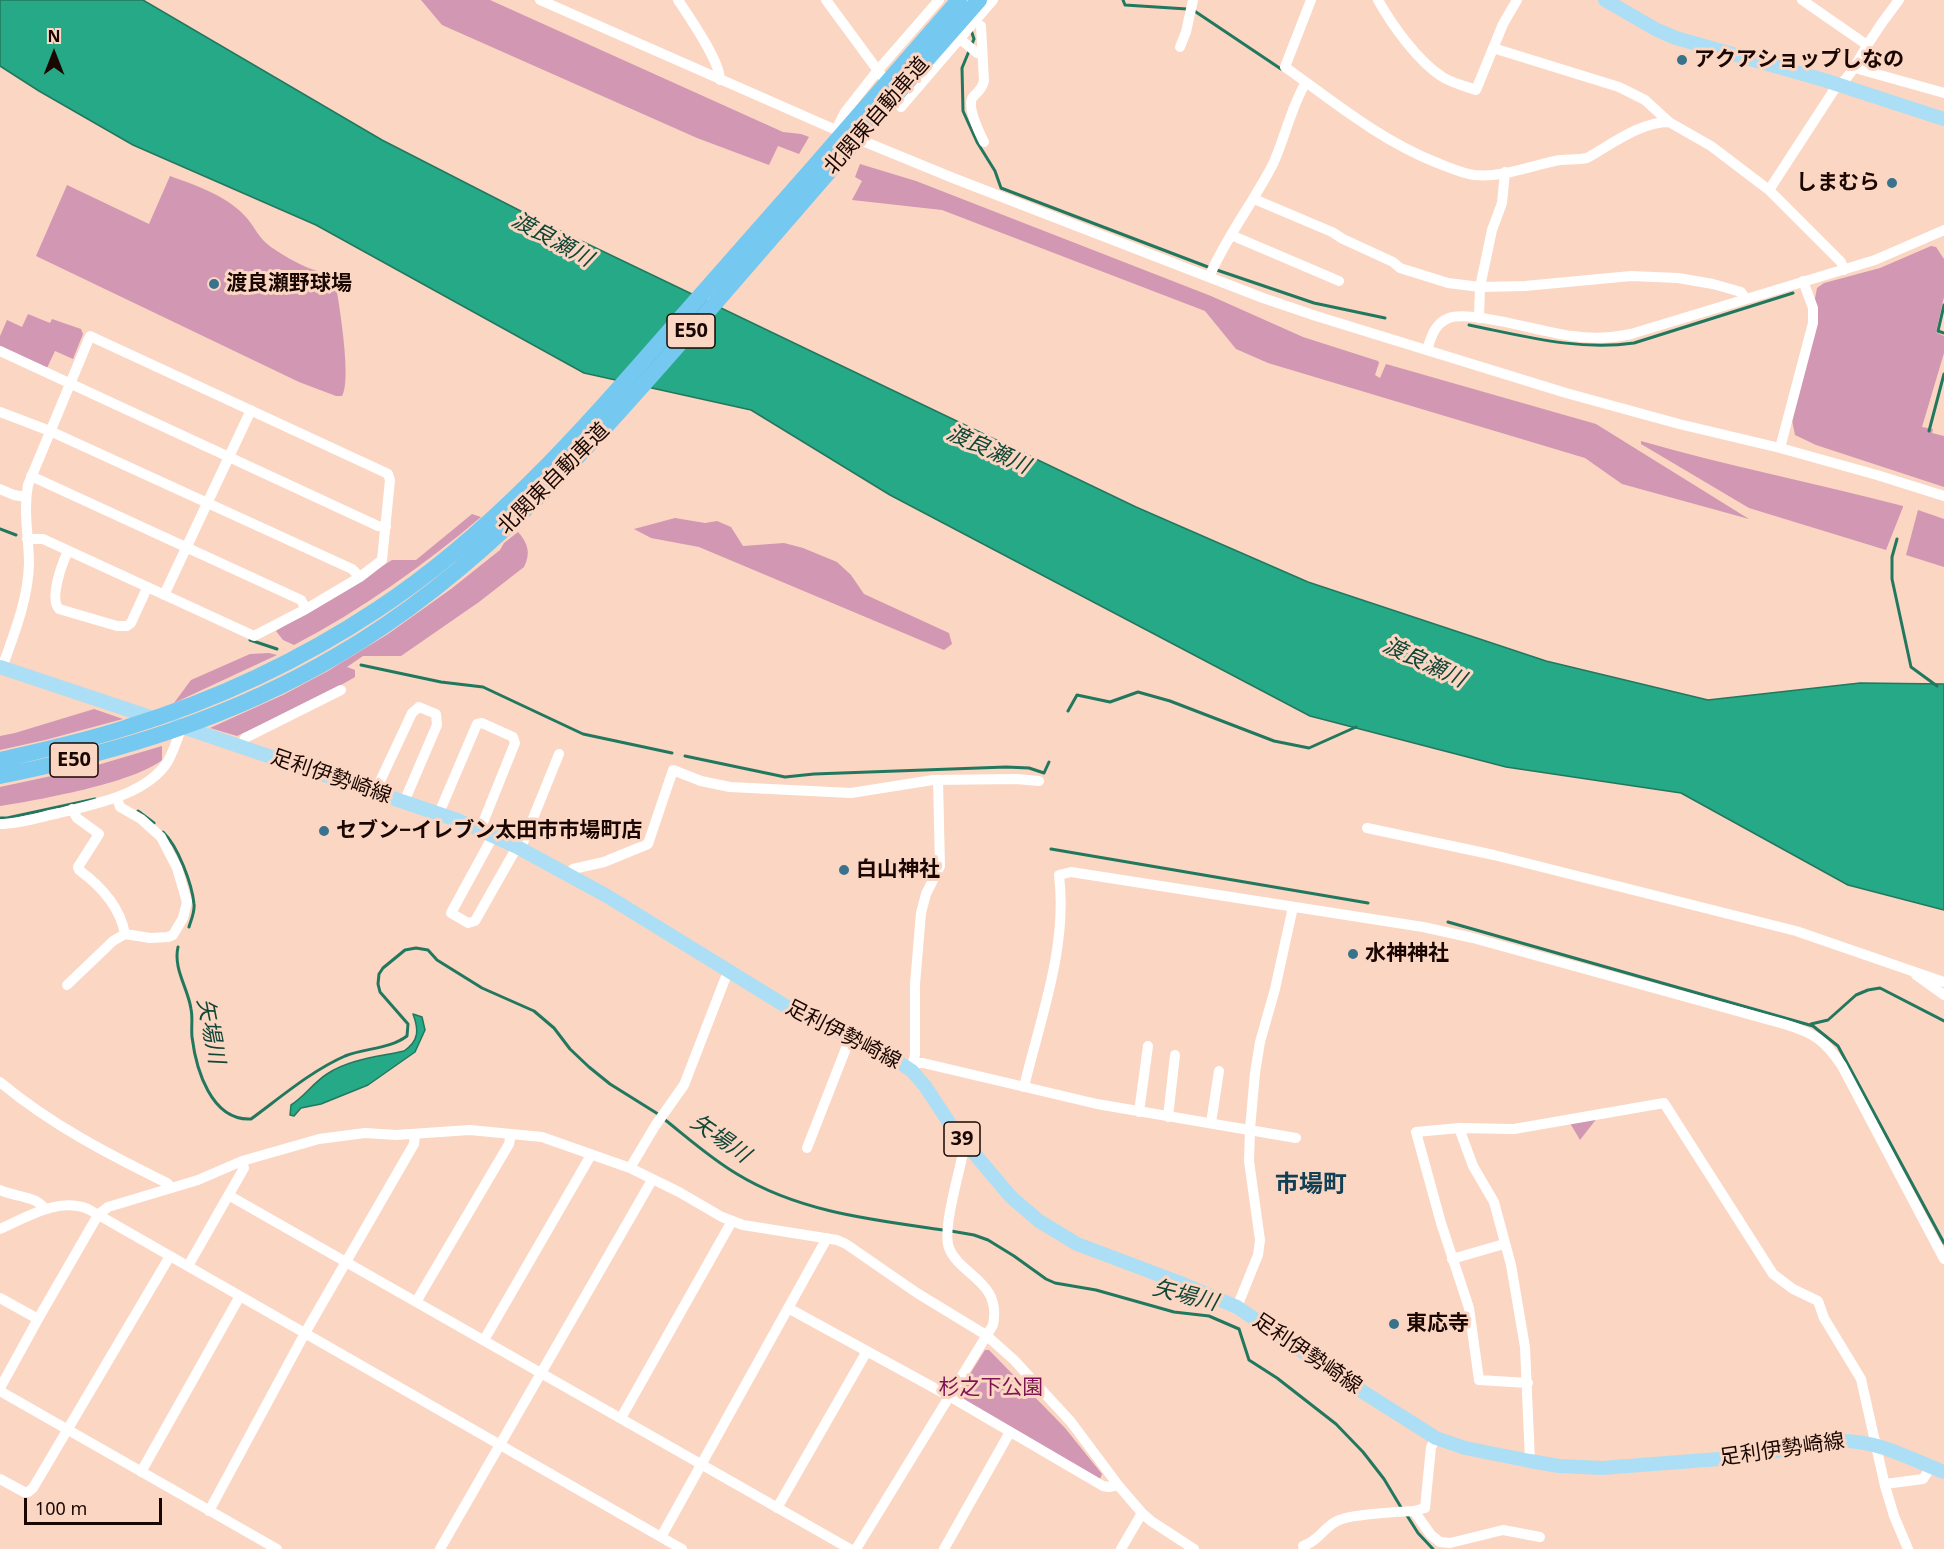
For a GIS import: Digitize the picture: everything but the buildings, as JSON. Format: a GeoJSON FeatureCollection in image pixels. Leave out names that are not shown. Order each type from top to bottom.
{"type":"FeatureCollection","features":[{"type":"Feature","properties":{"kind":"highway","name":"北関東自動車道"},"geometry":{"type":"LineString","coordinates":[[0,760],[126,728],[182,709],[289,661],[330,639],[492,530],[959,0]]}},
{"type":"Feature","properties":{"kind":"highway","name":"北関東自動車道"},"geometry":{"type":"LineString","coordinates":[[0,776],[99,754],[147,740],[207,718],[279,687],[356,644],[417,602],[492,530],[571,465],[615,418],[979,0]]}},
{"type":"Feature","properties":{"kind":"main road"},"geometry":{"type":"LineString","coordinates":[[1605,0],[1640,21],[1676,38],[1839,85],[1944,119]]}},
{"type":"Feature","properties":{"kind":"main road","name":"足利伊勢崎線"},"geometry":{"type":"LineString","coordinates":[[1,667],[439,813],[519,848],[569,874],[652,922],[784,1005],[913,1067],[945,1118],[1011,1197],[1039,1221],[1066,1239],[1237,1307],[1341,1378],[1436,1438],[1465,1448],[1530,1461],[1559,1466],[1602,1468],[1732,1458],[1840,1441],[1858,1441],[1876,1445],[1938,1470]]}},
{"type":"Feature","properties":{"kind":"street"},"geometry":{"type":"LineString","coordinates":[[540,0],[720,80],[953,178],[1316,316],[1566,393],[1679,424],[1780,448],[1944,496]]}},
{"type":"Feature","properties":{"kind":"street"},"geometry":{"type":"LineString","coordinates":[[678,0],[715,62],[720,73],[720,80]]}},
{"type":"Feature","properties":{"kind":"street"},"geometry":{"type":"LineString","coordinates":[[826,0],[893,91],[901,107],[993,0]]}},
{"type":"Feature","properties":{"kind":"street"},"geometry":{"type":"LineString","coordinates":[[837,130],[845,112],[939,0]]}},
{"type":"Feature","properties":{"kind":"street"},"geometry":{"type":"LineString","coordinates":[[1180,47],[1186,32],[1192,0]]}},
{"type":"Feature","properties":{"kind":"street"},"geometry":{"type":"LineString","coordinates":[[1311,0],[1285,67],[1370,128],[1416,154],[1473,174],[1505,172],[1560,160],[1587,158],[1645,126],[1657,122],[1669,122]]}},
{"type":"Feature","properties":{"kind":"street"},"geometry":{"type":"LineString","coordinates":[[1378,0],[1387,15],[1428,66],[1443,77],[1476,90],[1493,48],[1517,0]]}},
{"type":"Feature","properties":{"kind":"street"},"geometry":{"type":"LineString","coordinates":[[1802,0],[1867,45]]}},
{"type":"Feature","properties":{"kind":"street"},"geometry":{"type":"LineString","coordinates":[[1769,190],[1834,90],[1855,68],[1867,45],[1899,0]]}},
{"type":"Feature","properties":{"kind":"street"},"geometry":{"type":"LineString","coordinates":[[981,26],[983,86],[971,98],[970,106],[984,142]]}},
{"type":"Feature","properties":{"kind":"street"},"geometry":{"type":"LineString","coordinates":[[960,39],[977,53],[982,54]]}},
{"type":"Feature","properties":{"kind":"street"},"geometry":{"type":"LineString","coordinates":[[1493,48],[1618,87],[1646,100],[1669,122],[1711,146],[1769,190],[1841,262],[1844,270]]}},
{"type":"Feature","properties":{"kind":"street"},"geometry":{"type":"LineString","coordinates":[[1855,68],[1944,93]]}},
{"type":"Feature","properties":{"kind":"street"},"geometry":{"type":"LineString","coordinates":[[1209,277],[1219,255],[1254,199],[1273,163],[1306,82]]}},
{"type":"Feature","properties":{"kind":"street"},"geometry":{"type":"LineString","coordinates":[[1479,318],[1480,287],[1492,231],[1502,203],[1505,172]]}},
{"type":"Feature","properties":{"kind":"street"},"geometry":{"type":"LineString","coordinates":[[1254,199],[1332,232],[1393,262],[1400,268],[1448,283],[1480,287],[1525,286],[1631,276],[1678,278],[1741,292],[1745,298]]}},
{"type":"Feature","properties":{"kind":"street"},"geometry":{"type":"LineString","coordinates":[[1427,350],[1431,336],[1442,321],[1454,316],[1479,318],[1571,336],[1616,337],[1649,330],[1745,298],[1875,260],[1944,230]]}},
{"type":"Feature","properties":{"kind":"street"},"geometry":{"type":"LineString","coordinates":[[1231,235],[1339,281]]}},
{"type":"Feature","properties":{"kind":"street"},"geometry":{"type":"LineString","coordinates":[[1780,448],[1813,323],[1813,308],[1803,281]]}},
{"type":"Feature","properties":{"kind":"street"},"geometry":{"type":"LineString","coordinates":[[1,667],[23,607],[29,566],[27,539],[26,497],[31,476],[90,336],[388,474],[390,480],[382,560],[360,577],[254,636],[39,538],[27,539]]}},
{"type":"Feature","properties":{"kind":"street"},"geometry":{"type":"LineString","coordinates":[[0,351],[228,458],[378,526],[386,527]]}},
{"type":"Feature","properties":{"kind":"street"},"geometry":{"type":"LineString","coordinates":[[164,595],[251,410]]}},
{"type":"Feature","properties":{"kind":"street"},"geometry":{"type":"LineString","coordinates":[[0,412],[50,431],[352,569],[360,577]]}},
{"type":"Feature","properties":{"kind":"street"},"geometry":{"type":"LineString","coordinates":[[31,476],[301,600],[306,609]]}},
{"type":"Feature","properties":{"kind":"street"},"geometry":{"type":"LineString","coordinates":[[0,489],[26,497]]}},
{"type":"Feature","properties":{"kind":"street"},"geometry":{"type":"LineString","coordinates":[[68,551],[54,598],[59,609],[117,626],[127,626],[147,588]]}},
{"type":"Feature","properties":{"kind":"street"},"geometry":{"type":"LineString","coordinates":[[242,747],[245,738],[341,690]]}},
{"type":"Feature","properties":{"kind":"street"},"geometry":{"type":"LineString","coordinates":[[375,792],[412,713],[418,707],[423,708],[436,714],[437,724],[404,802]]}},
{"type":"Feature","properties":{"kind":"street"},"geometry":{"type":"LineString","coordinates":[[439,813],[477,724],[482,723],[513,737],[515,743],[480,830]]}},
{"type":"Feature","properties":{"kind":"street"},"geometry":{"type":"LineString","coordinates":[[0,824],[117,798],[145,782],[164,766],[171,755],[182,726]]}},
{"type":"Feature","properties":{"kind":"street"},"geometry":{"type":"LineString","coordinates":[[493,836],[451,913],[468,923],[475,921],[523,843],[559,754]]}},
{"type":"Feature","properties":{"kind":"street"},"geometry":{"type":"LineString","coordinates":[[569,874],[573,869],[604,862],[648,844],[674,770],[701,781],[730,787],[841,792],[938,780],[1039,781]]}},
{"type":"Feature","properties":{"kind":"street"},"geometry":{"type":"LineString","coordinates":[[938,780],[940,866],[926,894],[921,913],[915,984],[913,1067],[923,1062],[1024,1088],[1139,1112],[1296,1138]]}},
{"type":"Feature","properties":{"kind":"street"},"geometry":{"type":"LineString","coordinates":[[67,985],[113,941],[125,934],[150,938],[168,937],[173,934],[183,918],[187,902],[177,868],[164,842],[141,819],[120,807],[117,798]]}},
{"type":"Feature","properties":{"kind":"street"},"geometry":{"type":"LineString","coordinates":[[72,809],[77,818],[99,834],[78,867],[79,870],[99,885],[115,907],[122,918],[125,934]]}},
{"type":"Feature","properties":{"kind":"street"},"geometry":{"type":"LineString","coordinates":[[1367,828],[1494,855],[1718,910],[1813,936],[1944,982]]}},
{"type":"Feature","properties":{"kind":"street"},"geometry":{"type":"LineString","coordinates":[[1024,1088],[1053,976],[1059,919],[1059,875],[1071,872],[1423,927],[1473,938],[1794,1027],[1814,1035],[1831,1050],[1842,1066],[1944,1259]]}},
{"type":"Feature","properties":{"kind":"street"},"geometry":{"type":"LineString","coordinates":[[1237,1307],[1258,1255],[1260,1240],[1249,1166],[1255,1073],[1260,1042],[1275,989],[1293,907]]}},
{"type":"Feature","properties":{"kind":"street"},"geometry":{"type":"LineString","coordinates":[[630,1168],[655,1126],[684,1085],[729,972]]}},
{"type":"Feature","properties":{"kind":"street"},"geometry":{"type":"LineString","coordinates":[[1915,972],[1919,979],[1944,995]]}},
{"type":"Feature","properties":{"kind":"street"},"geometry":{"type":"LineString","coordinates":[[807,1148],[850,1038]]}},
{"type":"Feature","properties":{"kind":"street"},"geometry":{"type":"LineString","coordinates":[[1139,1112],[1148,1046]]}},
{"type":"Feature","properties":{"kind":"street"},"geometry":{"type":"LineString","coordinates":[[1168,1117],[1175,1055]]}},
{"type":"Feature","properties":{"kind":"street"},"geometry":{"type":"LineString","coordinates":[[1210,1123],[1219,1071]]}},
{"type":"Feature","properties":{"kind":"street"},"geometry":{"type":"LineString","coordinates":[[0,1082],[24,1102],[57,1124],[167,1183],[172,1188]]}},
{"type":"Feature","properties":{"kind":"street"},"geometry":{"type":"LineString","coordinates":[[1528,1383],[1479,1380],[1469,1308],[1452,1259],[1416,1132],[1460,1128],[1514,1129],[1665,1102],[1773,1274],[1793,1289],[1818,1301],[1824,1318],[1861,1379],[1885,1484],[1894,1516],[1908,1549]]}},
{"type":"Feature","properties":{"kind":"street"},"geometry":{"type":"LineString","coordinates":[[1460,1128],[1473,1166],[1494,1202],[1511,1265],[1526,1347],[1530,1461]]}},
{"type":"Feature","properties":{"kind":"street"},"geometry":{"type":"LineString","coordinates":[[277,1549],[0,1390],[98,1215],[108,1207],[198,1180],[242,1161],[298,1144],[365,1134],[415,1135],[470,1130],[542,1137],[630,1168],[732,1221],[752,1228],[827,1238],[846,1244],[917,1293],[986,1335],[1014,1359],[1071,1422],[1142,1513],[1194,1549]]}},
{"type":"Feature","properties":{"kind":"street"},"geometry":{"type":"LineString","coordinates":[[416,1302],[509,1143],[511,1134]]}},
{"type":"Feature","properties":{"kind":"street"},"geometry":{"type":"LineString","coordinates":[[209,1510],[305,1333],[414,1144],[415,1135]]}},
{"type":"Feature","properties":{"kind":"street"},"geometry":{"type":"LineString","coordinates":[[856,1549],[993,1325],[994,1316],[990,1298],[980,1281],[953,1255],[949,1248],[948,1235],[963,1153],[968,1147]]}},
{"type":"Feature","properties":{"kind":"street"},"geometry":{"type":"LineString","coordinates":[[484,1340],[591,1155]]}},
{"type":"Feature","properties":{"kind":"street"},"geometry":{"type":"LineString","coordinates":[[188,1266],[230,1196],[244,1168],[242,1161]]}},
{"type":"Feature","properties":{"kind":"street"},"geometry":{"type":"LineString","coordinates":[[440,1549],[652,1180]]}},
{"type":"Feature","properties":{"kind":"street"},"geometry":{"type":"LineString","coordinates":[[0,1190],[35,1200],[45,1209]]}},
{"type":"Feature","properties":{"kind":"street"},"geometry":{"type":"LineString","coordinates":[[230,1196],[850,1549]]}},
{"type":"Feature","properties":{"kind":"street"},"geometry":{"type":"LineString","coordinates":[[0,1229],[45,1209],[80,1206],[682,1549]]}},
{"type":"Feature","properties":{"kind":"street"},"geometry":{"type":"LineString","coordinates":[[621,1419],[732,1221]]}},
{"type":"Feature","properties":{"kind":"street"},"geometry":{"type":"LineString","coordinates":[[661,1537],[827,1238]]}},
{"type":"Feature","properties":{"kind":"street"},"geometry":{"type":"LineString","coordinates":[[1452,1259],[1504,1244]]}},
{"type":"Feature","properties":{"kind":"street"},"geometry":{"type":"LineString","coordinates":[[0,1479],[19,1490],[30,1491],[170,1256]]}},
{"type":"Feature","properties":{"kind":"street"},"geometry":{"type":"LineString","coordinates":[[141,1472],[240,1296]]}},
{"type":"Feature","properties":{"kind":"street"},"geometry":{"type":"LineString","coordinates":[[0,1298],[38,1319]]}},
{"type":"Feature","properties":{"kind":"street"},"geometry":{"type":"LineString","coordinates":[[788,1308],[949,1396],[1103,1486],[1118,1485]]}},
{"type":"Feature","properties":{"kind":"street"},"geometry":{"type":"LineString","coordinates":[[777,1508],[867,1351]]}},
{"type":"Feature","properties":{"kind":"street"},"geometry":{"type":"LineString","coordinates":[[944,1549],[1010,1432]]}},
{"type":"Feature","properties":{"kind":"street"},"geometry":{"type":"LineString","coordinates":[[1303,1546],[1315,1541],[1328,1527],[1342,1519],[1425,1508],[1431,1447],[1436,1438]]}},
{"type":"Feature","properties":{"kind":"street"},"geometry":{"type":"LineString","coordinates":[[1885,1484],[1923,1479],[1938,1470]]}},
{"type":"Feature","properties":{"kind":"street"},"geometry":{"type":"LineString","coordinates":[[1414,1511],[1440,1542],[1450,1543],[1503,1530],[1540,1537]]}},
{"type":"Feature","properties":{"kind":"street"},"geometry":{"type":"LineString","coordinates":[[1121,1549],[1142,1513]]}},
{"type":"Feature","properties":{"kind":"green space"},"geometry":{"type":"Polygon","coordinates":[[[421,0],[490,0],[783,132],[809,137],[799,154],[778,146],[769,165],[697,138],[442,25],[421,0]]]}},
{"type":"Feature","properties":{"kind":"green space"},"geometry":{"type":"Polygon","coordinates":[[[860,164],[916,181],[1211,296],[1303,337],[1378,361],[1375,375],[1380,378],[1386,364],[1596,424],[1749,519],[1622,484],[1585,458],[1268,363],[1236,349],[1205,311],[942,210],[852,200],[862,181],[855,177],[860,164]]]}},
{"type":"Feature","properties":{"kind":"green space","name":"渡良瀬野球場"},"geometry":{"type":"Polygon","coordinates":[[[170,176],[209,191],[228,202],[244,215],[268,245],[335,281],[342,323],[346,375],[342,396],[336,396],[299,382],[36,256],[67,185],[149,224],[170,176]]]}},
{"type":"Feature","properties":{"kind":"green space"},"geometry":{"type":"Polygon","coordinates":[[[1931,246],[1936,247],[1944,259],[1944,297],[1936,332],[1944,336],[1944,353],[1922,427],[1933,429],[1932,433],[1944,436],[1944,487],[1816,445],[1795,435],[1792,420],[1817,288],[1824,283],[1880,268],[1931,246]]]}},
{"type":"Feature","properties":{"kind":"green space"},"geometry":{"type":"Polygon","coordinates":[[[28,314],[50,323],[52,319],[81,329],[83,334],[73,359],[55,351],[47,368],[0,346],[0,336],[7,320],[22,327],[28,314]]]}},
{"type":"Feature","properties":{"kind":"green space"},"geometry":{"type":"Polygon","coordinates":[[[1641,441],[1903,507],[1886,550],[1749,508],[1641,444],[1641,441]]]}},
{"type":"Feature","properties":{"kind":"green space"},"geometry":{"type":"Polygon","coordinates":[[[1918,510],[1944,519],[1944,567],[1906,555],[1918,510]]]}},
{"type":"Feature","properties":{"kind":"green space"},"geometry":{"type":"Polygon","coordinates":[[[472,514],[481,517],[414,570],[343,617],[294,645],[283,640],[276,631],[392,560],[416,560],[472,514]]]}},
{"type":"Feature","properties":{"kind":"green space"},"geometry":{"type":"Polygon","coordinates":[[[675,518],[705,523],[717,521],[731,527],[743,546],[784,543],[837,562],[851,575],[864,594],[949,633],[952,644],[944,650],[699,547],[651,538],[634,529],[675,518]]]}},
{"type":"Feature","properties":{"kind":"green space"},"geometry":{"type":"Polygon","coordinates":[[[518,532],[527,548],[524,567],[479,602],[401,656],[363,656],[347,667],[355,670],[355,677],[313,701],[237,736],[210,728],[283,695],[328,671],[388,634],[451,589],[500,550],[504,543],[518,532]]]}},
{"type":"Feature","properties":{"kind":"green space"},"geometry":{"type":"Polygon","coordinates":[[[250,654],[277,655],[174,703],[191,680],[250,654]]]}},
{"type":"Feature","properties":{"kind":"green space"},"geometry":{"type":"Polygon","coordinates":[[[94,709],[123,719],[0,750],[0,736],[94,709]]]}},
{"type":"Feature","properties":{"kind":"green space"},"geometry":{"type":"Polygon","coordinates":[[[162,746],[162,760],[130,776],[38,800],[0,806],[0,787],[84,769],[162,746]]]}},
{"type":"Feature","properties":{"kind":"green space"},"geometry":{"type":"Polygon","coordinates":[[[1601,1113],[1580,1140],[1567,1118],[1601,1113]]]}},
{"type":"Feature","properties":{"kind":"green space","name":"杉之下公園"},"geometry":{"type":"Polygon","coordinates":[[[985,1350],[989,1350],[1065,1428],[1102,1474],[1100,1479],[960,1398],[958,1393],[985,1350]]]}},
{"type":"Feature","properties":{"kind":"water","name":"渡良瀬川"},"geometry":{"type":"Polygon","coordinates":[[[0,0],[143,0],[382,140],[548,225],[1136,507],[1308,582],[1546,661],[1708,700],[1860,683],[1944,684],[1944,910],[1848,885],[1681,793],[1506,767],[1310,716],[890,495],[751,410],[584,373],[316,225],[133,145],[0,66],[0,0]]]}},
{"type":"Feature","properties":{"kind":"water"},"geometry":{"type":"Polygon","coordinates":[[[413,1014],[422,1017],[425,1030],[415,1052],[368,1085],[321,1104],[301,1108],[294,1116],[290,1115],[291,1105],[336,1069],[364,1059],[404,1051],[409,1047],[416,1035],[413,1014]]]}},
{"type":"Feature","properties":{"kind":"waterway"},"geometry":{"type":"LineString","coordinates":[[1123,0],[1125,5],[1187,9]]}},
{"type":"Feature","properties":{"kind":"waterway"},"geometry":{"type":"LineString","coordinates":[[1193,10],[1281,69]]}},
{"type":"Feature","properties":{"kind":"waterway"},"geometry":{"type":"LineString","coordinates":[[971,30],[974,39],[962,68],[963,111],[977,142],[995,171],[1001,188],[1208,267],[1314,303],[1385,318]]}},
{"type":"Feature","properties":{"kind":"waterway"},"geometry":{"type":"LineString","coordinates":[[1469,325],[1571,344],[1634,343],[1793,293]]}},
{"type":"Feature","properties":{"kind":"waterway"},"geometry":{"type":"LineString","coordinates":[[1944,305],[1938,331],[1944,333]]}},
{"type":"Feature","properties":{"kind":"waterway"},"geometry":{"type":"LineString","coordinates":[[1929,431],[1944,374]]}},
{"type":"Feature","properties":{"kind":"waterway"},"geometry":{"type":"LineString","coordinates":[[0,529],[16,535]]}},
{"type":"Feature","properties":{"kind":"waterway"},"geometry":{"type":"LineString","coordinates":[[1897,539],[1892,557],[1892,579],[1911,667],[1937,686]]}},
{"type":"Feature","properties":{"kind":"waterway"},"geometry":{"type":"LineString","coordinates":[[250,640],[277,649]]}},
{"type":"Feature","properties":{"kind":"waterway"},"geometry":{"type":"LineString","coordinates":[[361,665],[441,682],[483,687],[583,734],[672,753]]}},
{"type":"Feature","properties":{"kind":"waterway"},"geometry":{"type":"LineString","coordinates":[[1068,711],[1077,695],[1110,702],[1138,692],[1170,701],[1274,741],[1309,748],[1356,727]]}},
{"type":"Feature","properties":{"kind":"waterway"},"geometry":{"type":"LineString","coordinates":[[685,756],[785,777],[1006,767],[1029,768],[1044,773],[1049,762]]}},
{"type":"Feature","properties":{"kind":"waterway","name":"矢場川"},"geometry":{"type":"LineString","coordinates":[[0,818],[95,799]]}},
{"type":"Feature","properties":{"kind":"waterway","name":"矢場川"},"geometry":{"type":"LineString","coordinates":[[138,811],[154,823]]}},
{"type":"Feature","properties":{"kind":"waterway","name":"矢場川"},"geometry":{"type":"LineString","coordinates":[[163,832],[179,856],[193,896],[194,907],[189,927]]}},
{"type":"Feature","properties":{"kind":"waterway"},"geometry":{"type":"LineString","coordinates":[[1051,849],[1368,903]]}},
{"type":"Feature","properties":{"kind":"waterway"},"geometry":{"type":"LineString","coordinates":[[1448,922],[1813,1026],[1838,1046],[1944,1243]]}},
{"type":"Feature","properties":{"kind":"waterway","name":"矢場川"},"geometry":{"type":"LineString","coordinates":[[178,947],[179,971],[192,1012],[192,1034],[197,1064],[208,1091],[216,1102],[225,1112],[237,1117],[251,1119],[332,1062],[353,1053],[385,1046],[407,1036],[408,1024],[380,992],[379,974],[405,950],[416,948],[428,950],[437,960],[482,988],[534,1011],[554,1028],[570,1049],[589,1067],[610,1084],[658,1114]]}},
{"type":"Feature","properties":{"kind":"waterway"},"geometry":{"type":"LineString","coordinates":[[1811,1024],[1828,1020],[1856,995],[1880,988],[1944,1021]]}},
{"type":"Feature","properties":{"kind":"waterway","name":"矢場川"},"geometry":{"type":"LineString","coordinates":[[664,1119],[727,1168],[761,1187],[786,1197],[811,1206],[864,1218],[944,1230]]}},
{"type":"Feature","properties":{"kind":"waterway","name":"矢場川"},"geometry":{"type":"LineString","coordinates":[[951,1231],[988,1240],[1055,1283],[1096,1290],[1174,1312],[1209,1316],[1239,1329],[1249,1360],[1277,1378],[1336,1424],[1363,1452],[1384,1479],[1402,1509]]}},
{"type":"Feature","properties":{"kind":"waterway","name":"矢場川"},"geometry":{"type":"LineString","coordinates":[[1406,1514],[1418,1533],[1433,1549]]}},
{"type":"Feature","properties":{"kind":"place","name":"アクアショップしなの"},"geometry":{"type":"Point","coordinates":[1682,60]}},
{"type":"Feature","properties":{"kind":"place","name":"しまむら"},"geometry":{"type":"Point","coordinates":[1892,183]}},
{"type":"Feature","properties":{"kind":"place","name":"渡良瀬野球場"},"geometry":{"type":"Point","coordinates":[214,284]}},
{"type":"Feature","properties":{"kind":"place","name":"セブン−イレブン太田市市場町店"},"geometry":{"type":"Point","coordinates":[324,831]}},
{"type":"Feature","properties":{"kind":"place","name":"白山神社"},"geometry":{"type":"Point","coordinates":[844,870]}},
{"type":"Feature","properties":{"kind":"place","name":"水神神社"},"geometry":{"type":"Point","coordinates":[1353,954]}},
{"type":"Feature","properties":{"kind":"place","name":"東応寺"},"geometry":{"type":"Point","coordinates":[1394,1324]}},
{"type":"Feature","properties":{"kind":"district","name":"市場町"},"geometry":{"type":"Point","coordinates":[1311,1185]}}]}
